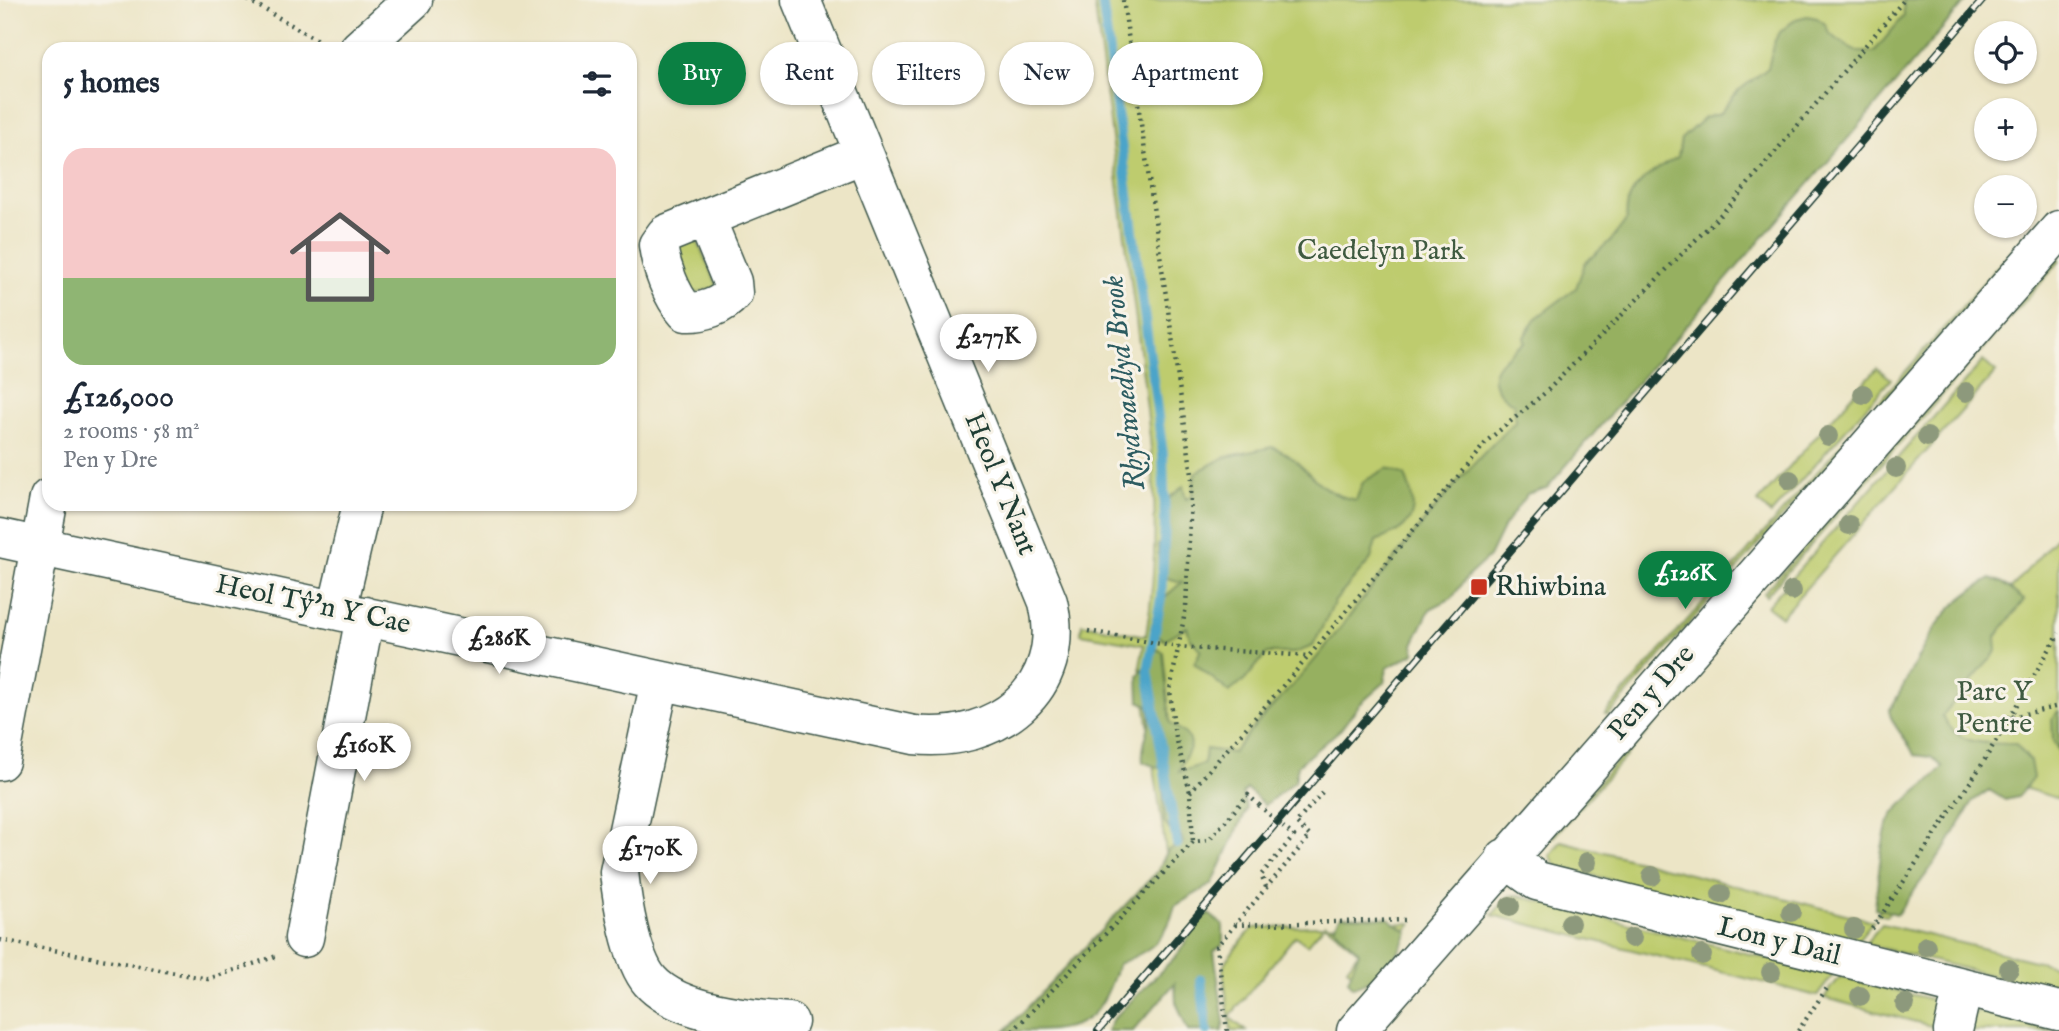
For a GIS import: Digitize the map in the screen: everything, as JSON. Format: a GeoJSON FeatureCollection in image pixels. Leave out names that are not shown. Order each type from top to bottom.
{"type":"FeatureCollection","features":[{"type":"Feature","properties":{"kind":"street"},"geometry":{"type":"LineString","coordinates":[[367,42],[414,0]]}},
{"type":"Feature","properties":{"kind":"street","name":"Heol Y Nant"},"geometry":{"type":"LineString","coordinates":[[801,0],[978,428],[1050,612],[1051,646],[1043,670],[1029,695],[1013,712],[995,724]]}},
{"type":"Feature","properties":{"kind":"street"},"geometry":{"type":"LineString","coordinates":[[706,219],[863,155]]}},
{"type":"Feature","properties":{"kind":"street","name":"Pen y Dre"},"geometry":{"type":"LineString","coordinates":[[1356,1031],[1505,858],[2059,230]]}},
{"type":"Feature","properties":{"kind":"street"},"geometry":{"type":"LineString","coordinates":[[0,761],[46,511]]}},
{"type":"Feature","properties":{"kind":"street"},"geometry":{"type":"LineString","coordinates":[[291,947],[351,613],[361,511]]}},
{"type":"Feature","properties":{"kind":"street","name":"Heol Tŷ'n Y Cae"},"geometry":{"type":"LineString","coordinates":[[0,538],[914,735],[941,738],[969,734],[995,724]]}},
{"type":"Feature","properties":{"kind":"street"},"geometry":{"type":"LineString","coordinates":[[660,681],[619,872],[621,896],[641,965],[650,981],[667,994],[689,1004],[758,1020],[789,1022]]}},
{"type":"Feature","properties":{"kind":"street","name":"Lon y Dail"},"geometry":{"type":"LineString","coordinates":[[1505,858],[1537,881],[2059,1011]]}},
{"type":"Feature","properties":{"kind":"street"},"geometry":{"type":"LineString","coordinates":[[1953,1031],[1964,987]]}},
{"type":"Feature","properties":{"kind":"path"},"geometry":{"type":"LineString","coordinates":[[248,0],[321,42]]}},
{"type":"Feature","properties":{"kind":"path"},"geometry":{"type":"LineString","coordinates":[[1123,0],[1192,475],[1186,607],[1170,690],[1174,729],[1190,792],[1193,842]]}},
{"type":"Feature","properties":{"kind":"path"},"geometry":{"type":"LineString","coordinates":[[1190,792],[1309,656],[1488,440],[1546,392],[1731,204],[1904,0]]}},
{"type":"Feature","properties":{"kind":"path"},"geometry":{"type":"LineString","coordinates":[[1082,629],[1178,647],[1309,656]]}},
{"type":"Feature","properties":{"kind":"path"},"geometry":{"type":"LineString","coordinates":[[1867,935],[2012,717],[2059,633]]}},
{"type":"Feature","properties":{"kind":"path"},"geometry":{"type":"LineString","coordinates":[[2012,717],[2059,706]]}},
{"type":"Feature","properties":{"kind":"path"},"geometry":{"type":"LineString","coordinates":[[1227,1031],[1217,946],[1310,836],[1296,822],[1324,790]]}},
{"type":"Feature","properties":{"kind":"path"},"geometry":{"type":"LineString","coordinates":[[1013,1031],[1193,842],[1209,839],[1248,795],[1294,836],[1261,876],[1266,887]]}},
{"type":"Feature","properties":{"kind":"path"},"geometry":{"type":"LineString","coordinates":[[1234,925],[1415,920]]}},
{"type":"Feature","properties":{"kind":"path"},"geometry":{"type":"LineString","coordinates":[[0,940],[208,979],[291,947]]}},
{"type":"Feature","properties":{"kind":"path"},"geometry":{"type":"LineString","coordinates":[[1798,1031],[1830,984]]}},
{"type":"Feature","properties":{"kind":"green space","name":"Caedelyn Park"},"geometry":{"type":"Polygon","coordinates":[[[1094,0],[1925,0],[1216,825],[1199,827],[1167,860],[1140,666],[1144,645],[1081,634],[1082,624],[1146,636],[1152,593],[1155,510],[1140,348],[1094,0]]]}},
{"type":"Feature","properties":{"kind":"green space"},"geometry":{"type":"Polygon","coordinates":[[[1903,0],[1967,0],[1547,488],[1527,494],[1504,526],[1489,557],[1467,577],[1452,598],[1430,609],[1413,644],[1415,653],[1387,668],[1384,683],[1359,705],[1341,729],[1298,765],[1295,781],[1265,805],[1247,789],[1242,793],[1247,809],[1212,884],[1175,906],[1166,928],[1155,944],[1118,964],[1102,1003],[1092,1015],[1081,1023],[1067,1027],[1005,1031],[1157,872],[1168,850],[1184,843],[1179,832],[1170,830],[1164,822],[1162,769],[1143,762],[1150,712],[1148,705],[1139,701],[1138,676],[1157,649],[1163,652],[1170,723],[1187,736],[1191,746],[1179,772],[1204,764],[1206,749],[1233,753],[1318,656],[1437,506],[1515,422],[1514,404],[1496,387],[1495,372],[1506,357],[1525,343],[1524,337],[1535,319],[1576,288],[1585,263],[1612,239],[1627,219],[1630,198],[1642,181],[1678,157],[1681,139],[1704,118],[1719,114],[1738,91],[1768,68],[1775,40],[1781,31],[1796,19],[1807,16],[1817,18],[1825,24],[1829,33],[1847,46],[1859,52],[1874,52],[1904,16],[1903,0]]]}},
{"type":"Feature","properties":{"kind":"green space"},"geometry":{"type":"Polygon","coordinates":[[[695,236],[718,287],[689,295],[674,246],[695,236]]]}},
{"type":"Feature","properties":{"kind":"green space"},"geometry":{"type":"Polygon","coordinates":[[[2023,238],[2027,238],[1609,715],[1605,714],[2023,238]]]}},
{"type":"Feature","properties":{"kind":"green space"},"geometry":{"type":"Polygon","coordinates":[[[2059,257],[2059,262],[1766,596],[1764,593],[2059,257]]]}},
{"type":"Feature","properties":{"kind":"green space"},"geometry":{"type":"Polygon","coordinates":[[[1983,361],[1996,372],[1781,617],[1767,606],[1983,361]]]}},
{"type":"Feature","properties":{"kind":"green space"},"geometry":{"type":"Polygon","coordinates":[[[1877,368],[1891,379],[1771,514],[1758,502],[1877,368]]]}},
{"type":"Feature","properties":{"kind":"green space"},"geometry":{"type":"Polygon","coordinates":[[[1272,447],[1284,452],[1329,490],[1356,500],[1363,482],[1387,468],[1405,475],[1413,509],[1406,524],[1376,541],[1371,559],[1335,601],[1313,646],[1295,653],[1267,653],[1245,680],[1229,692],[1194,663],[1201,650],[1190,638],[1187,627],[1164,640],[1151,629],[1156,605],[1182,582],[1159,576],[1158,545],[1167,530],[1166,501],[1183,486],[1186,499],[1192,496],[1195,473],[1225,457],[1272,447]]]}},
{"type":"Feature","properties":{"kind":"green space","name":"Parc Y Pentre"},"geometry":{"type":"Polygon","coordinates":[[[2059,534],[2059,799],[1982,775],[1887,916],[1877,914],[1973,773],[1897,719],[2059,534]]]}},
{"type":"Feature","properties":{"kind":"green space"},"geometry":{"type":"Polygon","coordinates":[[[1991,579],[2001,582],[2024,600],[1996,637],[1997,651],[1942,716],[1957,734],[1965,738],[1983,743],[2016,744],[2030,761],[2033,778],[2018,797],[2005,800],[1989,790],[1973,801],[1947,846],[1897,914],[1875,908],[1882,847],[1888,824],[1903,803],[1943,767],[1931,757],[1914,755],[1889,711],[1940,621],[1970,592],[1991,579]]]}},
{"type":"Feature","properties":{"kind":"green space"},"geometry":{"type":"Polygon","coordinates":[[[1670,701],[1675,702],[1553,837],[1552,834],[1670,701]]]}},
{"type":"Feature","properties":{"kind":"green space"},"geometry":{"type":"Polygon","coordinates":[[[2059,710],[2059,752],[2053,741],[2052,719],[2059,710]]]}},
{"type":"Feature","properties":{"kind":"green space"},"geometry":{"type":"Polygon","coordinates":[[[1561,841],[1873,921],[1857,941],[1563,868],[1556,865],[1550,856],[1561,841]]]}},
{"type":"Feature","properties":{"kind":"green space"},"geometry":{"type":"Polygon","coordinates":[[[1514,895],[1833,975],[1817,996],[1492,915],[1509,896],[1514,895]]]}},
{"type":"Feature","properties":{"kind":"green space"},"geometry":{"type":"Polygon","coordinates":[[[1209,914],[1223,925],[1223,945],[1214,951],[1224,1023],[1222,1031],[1188,1031],[1176,1002],[1175,983],[1133,1031],[1107,1031],[1112,1020],[1178,954],[1198,922],[1209,914]]]}},
{"type":"Feature","properties":{"kind":"green space"},"geometry":{"type":"Polygon","coordinates":[[[1341,916],[1388,918],[1408,932],[1387,967],[1372,979],[1353,987],[1348,980],[1359,952],[1334,927],[1341,916]]]}},
{"type":"Feature","properties":{"kind":"green space"},"geometry":{"type":"Polygon","coordinates":[[[1412,923],[1362,981],[1347,968],[1359,952],[1327,926],[1412,923]]]}},
{"type":"Feature","properties":{"kind":"green space"},"geometry":{"type":"Polygon","coordinates":[[[1882,924],[2059,967],[2059,992],[1865,944],[1882,924]]]}},
{"type":"Feature","properties":{"kind":"green space"},"geometry":{"type":"Polygon","coordinates":[[[1323,926],[1307,945],[1295,936],[1229,1017],[1223,970],[1226,960],[1253,928],[1323,926]]]}},
{"type":"Feature","properties":{"kind":"green space"},"geometry":{"type":"Polygon","coordinates":[[[1840,977],[1934,1000],[1940,1006],[1939,1028],[1824,998],[1840,977]]]}},
{"type":"Feature","properties":{"kind":"green space"},"geometry":{"type":"Polygon","coordinates":[[[1975,1012],[1981,1012],[2055,1031],[1967,1031],[1975,1012]]]}},
{"type":"Feature","properties":{"kind":"green space"},"geometry":{"type":"Polygon","coordinates":[[[1229,1017],[1246,1031],[1231,1031],[1229,1017]]]}},
{"type":"Feature","properties":{"kind":"waterway","name":"Rhydwaedlyd Brook"},"geometry":{"type":"LineString","coordinates":[[1102,0],[1163,454],[1165,523],[1161,598],[1148,670],[1177,844]]}},
{"type":"Feature","properties":{"kind":"waterway","name":"Rhydwaedlyd Brook"},"geometry":{"type":"LineString","coordinates":[[1201,979],[1207,1031]]}},
{"type":"Feature","properties":{"kind":"railway"},"geometry":{"type":"LineString","coordinates":[[1098,1031],[1983,0]]}},
{"type":"Feature","properties":{"kind":"place","name":"Rhiwbina"},"geometry":{"type":"Point","coordinates":[1479,587]}}]}
